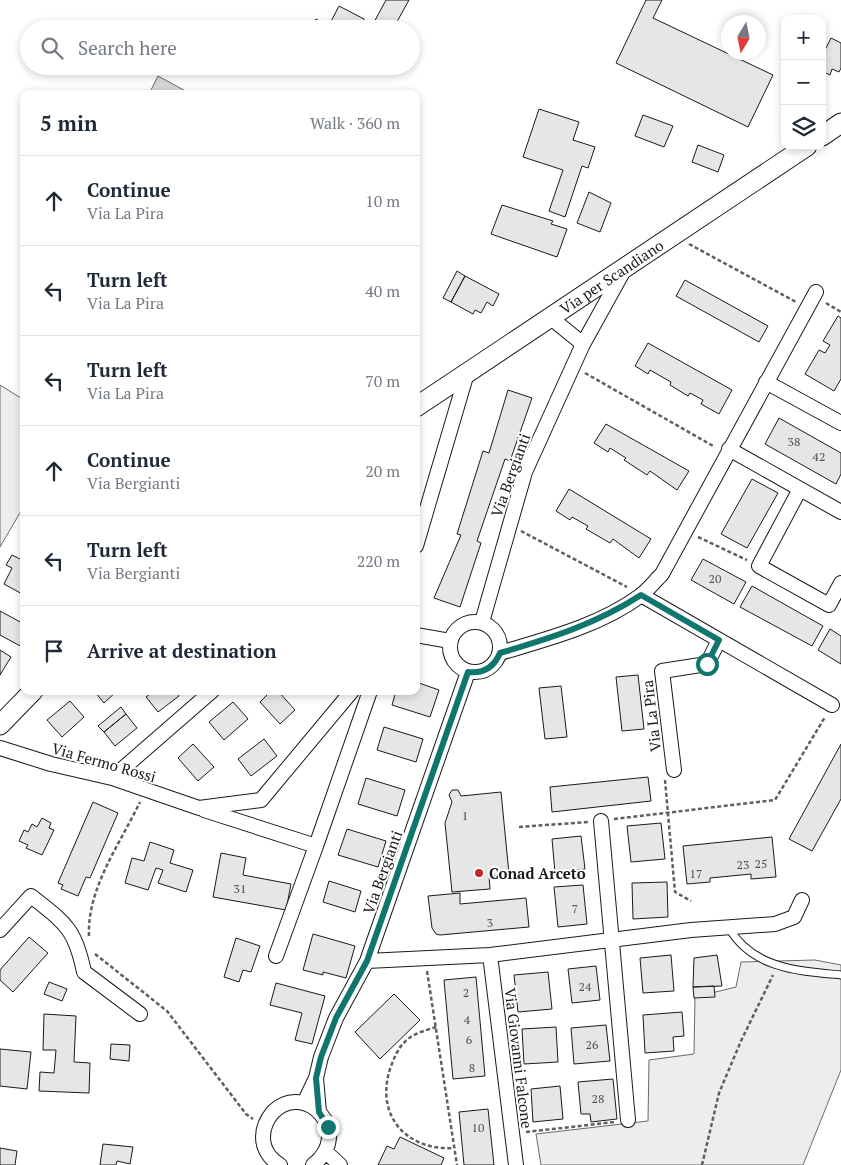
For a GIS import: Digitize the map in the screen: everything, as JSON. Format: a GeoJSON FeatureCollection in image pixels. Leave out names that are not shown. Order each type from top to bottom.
{"type":"FeatureCollection","features":[{"type":"Feature","properties":{"kind":"street"},"geometry":{"type":"LineString","coordinates":[[826,133],[841,123]]}},
{"type":"Feature","properties":{"kind":"street","name":"Via per Scandiano"},"geometry":{"type":"LineString","coordinates":[[420,404],[624,270],[801,150]]}},
{"type":"Feature","properties":{"kind":"street","name":"Via Bergianti"},"geometry":{"type":"LineString","coordinates":[[482,622],[525,472],[583,344],[624,270]]}},
{"type":"Feature","properties":{"kind":"street"},"geometry":{"type":"LineString","coordinates":[[500,653],[565,634],[622,607],[641,595],[662,574],[812,299]]}},
{"type":"Feature","properties":{"kind":"street"},"geometry":{"type":"LineString","coordinates":[[551,318],[583,344]]}},
{"type":"Feature","properties":{"kind":"street"},"geometry":{"type":"LineString","coordinates":[[420,532],[467,373]]}},
{"type":"Feature","properties":{"kind":"street"},"geometry":{"type":"LineString","coordinates":[[766,382],[841,424]]}},
{"type":"Feature","properties":{"kind":"street"},"geometry":{"type":"LineString","coordinates":[[728,452],[841,512]]}},
{"type":"Feature","properties":{"kind":"street"},"geometry":{"type":"LineString","coordinates":[[800,489],[759,566],[829,605],[841,584]]}},
{"type":"Feature","properties":{"kind":"street"},"geometry":{"type":"LineString","coordinates":[[641,595],[832,705]]}},
{"type":"Feature","properties":{"kind":"street"},"geometry":{"type":"LineString","coordinates":[[482,622],[495,631],[499,637],[500,653],[497,660],[484,671],[468,672],[461,669],[451,657],[450,641],[453,634],[466,623],[482,622]]}},
{"type":"Feature","properties":{"kind":"street"},"geometry":{"type":"LineString","coordinates":[[420,636],[450,641]]}},
{"type":"Feature","properties":{"kind":"street","name":"Via La Pira"},"geometry":{"type":"LineString","coordinates":[[674,770],[662,671],[707,664],[719,640]]}},
{"type":"Feature","properties":{"kind":"street","name":"Via Bergianti"},"geometry":{"type":"LineString","coordinates":[[304,1103],[316,1078],[321,1057],[336,1018],[367,961],[468,672]]}},
{"type":"Feature","properties":{"kind":"street"},"geometry":{"type":"LineString","coordinates":[[0,725],[29,695]]}},
{"type":"Feature","properties":{"kind":"street"},"geometry":{"type":"LineString","coordinates":[[112,778],[207,695]]}},
{"type":"Feature","properties":{"kind":"street","name":"Via Fermo Rossi"},"geometry":{"type":"LineString","coordinates":[[199,808],[261,800],[349,695]]}},
{"type":"Feature","properties":{"kind":"street"},"geometry":{"type":"LineString","coordinates":[[276,956],[369,695]]}},
{"type":"Feature","properties":{"kind":"street","name":"Via Fermo Rossi"},"geometry":{"type":"LineString","coordinates":[[0,748],[51,764],[112,778],[316,846]]}},
{"type":"Feature","properties":{"kind":"street"},"geometry":{"type":"LineString","coordinates":[[601,821],[628,1120]]}},
{"type":"Feature","properties":{"kind":"street"},"geometry":{"type":"LineString","coordinates":[[0,930],[31,896],[66,924],[80,949],[84,972],[140,1014]]}},
{"type":"Feature","properties":{"kind":"street"},"geometry":{"type":"LineString","coordinates":[[367,961],[490,955],[612,939],[775,924],[794,917],[802,900]]}},
{"type":"Feature","properties":{"kind":"street","name":"Via Giovanni Falcone"},"geometry":{"type":"LineString","coordinates":[[490,955],[516,1165]]}},
{"type":"Feature","properties":{"kind":"street","name":"Via Bergianti"},"geometry":{"type":"LineString","coordinates":[[316,1078],[319,1112],[328,1127],[329,1144],[326,1152]]}},
{"type":"Feature","properties":{"kind":"street"},"geometry":{"type":"LineString","coordinates":[[280,1165],[269,1156],[264,1147],[264,1127],[275,1110],[289,1104],[304,1103],[319,1112]]}},
{"type":"Feature","properties":{"kind":"street"},"geometry":{"type":"LineString","coordinates":[[313,1165],[326,1152],[340,1165]]}},
{"type":"Feature","properties":{"kind":"lane"},"geometry":{"type":"LineString","coordinates":[[729,928],[734,937],[759,957],[777,967],[841,975]]}},
{"type":"Feature","properties":{"kind":"path"},"geometry":{"type":"LineString","coordinates":[[674,236],[841,312]]}},
{"type":"Feature","properties":{"kind":"path"},"geometry":{"type":"LineString","coordinates":[[573,366],[728,452]]}},
{"type":"Feature","properties":{"kind":"path"},"geometry":{"type":"LineString","coordinates":[[509,524],[641,595]]}},
{"type":"Feature","properties":{"kind":"path"},"geometry":{"type":"LineString","coordinates":[[685,531],[759,566]]}},
{"type":"Feature","properties":{"kind":"path"},"geometry":{"type":"LineString","coordinates":[[519,827],[601,821],[776,800],[832,705]]}},
{"type":"Feature","properties":{"kind":"path"},"geometry":{"type":"LineString","coordinates":[[674,770],[664,782],[674,892],[691,901]]}},
{"type":"Feature","properties":{"kind":"path"},"geometry":{"type":"LineString","coordinates":[[90,944],[88,926],[96,894],[146,790]]}},
{"type":"Feature","properties":{"kind":"path"},"geometry":{"type":"LineString","coordinates":[[91,950],[104,963],[167,1011],[246,1114],[264,1127]]}},
{"type":"Feature","properties":{"kind":"path"},"geometry":{"type":"LineString","coordinates":[[424,958],[457,1165]]}},
{"type":"Feature","properties":{"kind":"path"},"geometry":{"type":"LineString","coordinates":[[702,1165],[719,1093],[741,1041],[777,967]]}},
{"type":"Feature","properties":{"kind":"path"},"geometry":{"type":"LineString","coordinates":[[436,1027],[408,1039],[396,1052],[386,1085],[386,1098],[396,1124],[416,1142],[432,1148],[454,1148]]}},
{"type":"Feature","properties":{"kind":"path"},"geometry":{"type":"LineString","coordinates":[[512,1134],[628,1120]]}},
{"type":"Feature","properties":{"kind":"shaded area"},"geometry":{"type":"Polygon","coordinates":[[[158,76],[184,90],[151,90],[158,76]]]}},
{"type":"Feature","properties":{"kind":"shaded area"},"geometry":{"type":"Polygon","coordinates":[[[0,385],[20,398],[20,513],[0,547],[0,385]]]}},
{"type":"Feature","properties":{"kind":"shaded area"},"geometry":{"type":"Polygon","coordinates":[[[815,960],[841,965],[841,1070],[803,1165],[541,1165],[536,1134],[648,1121],[649,1060],[694,1054],[695,997],[736,987],[741,962],[815,960]]]}},
{"type":"Feature","properties":{"kind":"building"},"geometry":{"type":"Polygon","coordinates":[[[386,0],[409,0],[398,20],[375,20],[386,0]]]}},
{"type":"Feature","properties":{"kind":"building"},"geometry":{"type":"Polygon","coordinates":[[[646,0],[662,0],[653,18],[721,50],[721,60],[741,60],[773,75],[748,127],[616,63],[646,0]]]}},
{"type":"Feature","properties":{"kind":"building"},"geometry":{"type":"Polygon","coordinates":[[[339,6],[364,19],[364,20],[332,20],[339,6]]]}},
{"type":"Feature","properties":{"kind":"building"},"geometry":{"type":"Polygon","coordinates":[[[831,38],[841,43],[841,68],[839,72],[832,69],[830,75],[826,73],[826,48],[831,38]]]}},
{"type":"Feature","properties":{"kind":"building"},"geometry":{"type":"Polygon","coordinates":[[[539,109],[579,122],[573,140],[595,147],[588,168],[582,166],[565,217],[549,211],[563,170],[523,157],[539,109]]]}},
{"type":"Feature","properties":{"kind":"building"},"geometry":{"type":"Polygon","coordinates":[[[643,115],[673,126],[664,147],[635,136],[643,115]]]}},
{"type":"Feature","properties":{"kind":"building"},"geometry":{"type":"Polygon","coordinates":[[[698,145],[724,155],[718,172],[692,162],[698,145]]]}},
{"type":"Feature","properties":{"kind":"building"},"geometry":{"type":"Polygon","coordinates":[[[589,192],[611,203],[600,232],[577,223],[589,192]]]}},
{"type":"Feature","properties":{"kind":"building"},"geometry":{"type":"Polygon","coordinates":[[[502,205],[553,221],[551,224],[567,229],[557,257],[491,234],[502,205]]]}},
{"type":"Feature","properties":{"kind":"building"},"geometry":{"type":"Polygon","coordinates":[[[457,271],[465,276],[451,302],[443,298],[457,271]]]}},
{"type":"Feature","properties":{"kind":"building"},"geometry":{"type":"Polygon","coordinates":[[[465,276],[499,294],[493,306],[487,302],[481,313],[475,310],[473,314],[451,302],[465,276]]]}},
{"type":"Feature","properties":{"kind":"building"},"geometry":{"type":"Polygon","coordinates":[[[685,280],[768,326],[759,342],[676,296],[685,280]]]}},
{"type":"Feature","properties":{"kind":"building"},"geometry":{"type":"Polygon","coordinates":[[[838,316],[841,318],[841,379],[834,391],[805,374],[819,350],[825,353],[830,345],[823,341],[838,316]]]}},
{"type":"Feature","properties":{"kind":"building"},"geometry":{"type":"Polygon","coordinates":[[[648,343],[732,390],[719,414],[701,404],[703,400],[690,393],[688,396],[670,385],[671,382],[650,370],[648,374],[635,366],[648,343]]]}},
{"type":"Feature","properties":{"kind":"building"},"geometry":{"type":"Polygon","coordinates":[[[508,390],[532,398],[510,461],[505,459],[477,541],[481,543],[460,607],[434,598],[461,535],[457,534],[483,451],[489,453],[508,390]]]}},
{"type":"Feature","properties":{"kind":"building"},"geometry":{"type":"Polygon","coordinates":[[[779,418],[841,453],[841,474],[836,484],[765,444],[779,418]]]}},
{"type":"Feature","properties":{"kind":"building"},"geometry":{"type":"Polygon","coordinates":[[[606,424],[689,471],[677,490],[650,471],[647,475],[610,448],[608,452],[594,443],[606,424]]]}},
{"type":"Feature","properties":{"kind":"building"},"geometry":{"type":"Polygon","coordinates":[[[752,479],[778,493],[747,548],[721,534],[752,479]]]}},
{"type":"Feature","properties":{"kind":"building"},"geometry":{"type":"Polygon","coordinates":[[[569,489],[651,539],[639,558],[613,539],[610,543],[586,529],[588,526],[572,517],[570,520],[556,511],[569,489]]]}},
{"type":"Feature","properties":{"kind":"building"},"geometry":{"type":"Polygon","coordinates":[[[12,555],[20,559],[20,593],[4,584],[12,568],[6,565],[12,555]]]}},
{"type":"Feature","properties":{"kind":"building"},"geometry":{"type":"Polygon","coordinates":[[[703,559],[746,582],[734,604],[691,580],[703,559]]]}},
{"type":"Feature","properties":{"kind":"building"},"geometry":{"type":"Polygon","coordinates":[[[752,586],[823,626],[812,646],[740,607],[752,586]]]}},
{"type":"Feature","properties":{"kind":"building"},"geometry":{"type":"Polygon","coordinates":[[[0,611],[20,622],[20,646],[0,635],[0,611]]]}},
{"type":"Feature","properties":{"kind":"building"},"geometry":{"type":"Polygon","coordinates":[[[830,629],[841,636],[841,664],[818,650],[830,629]]]}},
{"type":"Feature","properties":{"kind":"building"},"geometry":{"type":"Polygon","coordinates":[[[0,650],[11,657],[0,675],[0,650]]]}},
{"type":"Feature","properties":{"kind":"building"},"geometry":{"type":"Polygon","coordinates":[[[638,675],[644,729],[622,731],[616,677],[638,675]]]}},
{"type":"Feature","properties":{"kind":"building"},"geometry":{"type":"Polygon","coordinates":[[[420,683],[439,690],[430,717],[392,705],[395,695],[420,695],[420,683]]]}},
{"type":"Feature","properties":{"kind":"building"},"geometry":{"type":"Polygon","coordinates":[[[561,686],[567,737],[545,739],[539,688],[561,686]]]}},
{"type":"Feature","properties":{"kind":"building"},"geometry":{"type":"Polygon","coordinates":[[[97,695],[113,695],[104,703],[97,695]]]}},
{"type":"Feature","properties":{"kind":"building"},"geometry":{"type":"Polygon","coordinates":[[[149,695],[179,696],[158,712],[146,697],[149,695]]]}},
{"type":"Feature","properties":{"kind":"building"},"geometry":{"type":"Polygon","coordinates":[[[267,695],[282,695],[295,710],[280,724],[260,702],[267,695]]]}},
{"type":"Feature","properties":{"kind":"building"},"geometry":{"type":"Polygon","coordinates":[[[70,701],[84,717],[62,737],[47,720],[70,701]]]}},
{"type":"Feature","properties":{"kind":"building"},"geometry":{"type":"Polygon","coordinates":[[[233,702],[248,719],[224,740],[209,722],[233,702]]]}},
{"type":"Feature","properties":{"kind":"building"},"geometry":{"type":"Polygon","coordinates":[[[121,707],[126,714],[104,732],[98,726],[121,707]]]}},
{"type":"Feature","properties":{"kind":"building"},"geometry":{"type":"Polygon","coordinates":[[[126,714],[137,728],[115,746],[104,732],[126,714]]]}},
{"type":"Feature","properties":{"kind":"building"},"geometry":{"type":"Polygon","coordinates":[[[384,727],[423,739],[416,762],[377,750],[384,727]]]}},
{"type":"Feature","properties":{"kind":"building"},"geometry":{"type":"Polygon","coordinates":[[[264,739],[277,756],[251,776],[238,759],[264,739]]]}},
{"type":"Feature","properties":{"kind":"building"},"geometry":{"type":"Polygon","coordinates":[[[193,744],[214,767],[198,781],[178,758],[193,744]]]}},
{"type":"Feature","properties":{"kind":"building"},"geometry":{"type":"Polygon","coordinates":[[[841,744],[841,799],[812,851],[789,839],[841,744]]]}},
{"type":"Feature","properties":{"kind":"building"},"geometry":{"type":"Polygon","coordinates":[[[648,777],[651,801],[552,812],[550,787],[648,777]]]}},
{"type":"Feature","properties":{"kind":"building"},"geometry":{"type":"Polygon","coordinates":[[[366,778],[405,790],[397,816],[358,804],[366,778]]]}},
{"type":"Feature","properties":{"kind":"building"},"geometry":{"type":"Polygon","coordinates":[[[452,790],[458,790],[461,796],[501,792],[509,874],[489,876],[490,889],[452,892],[445,823],[452,802],[449,795],[452,790]]]}},
{"type":"Feature","properties":{"kind":"building"},"geometry":{"type":"Polygon","coordinates":[[[93,802],[118,813],[90,878],[86,877],[78,896],[61,889],[63,885],[58,883],[93,802]]]}},
{"type":"Feature","properties":{"kind":"building"},"geometry":{"type":"Polygon","coordinates":[[[42,818],[51,823],[49,828],[54,830],[42,855],[26,848],[28,845],[19,841],[24,830],[28,832],[32,824],[37,827],[42,818]]]}},
{"type":"Feature","properties":{"kind":"building"},"geometry":{"type":"Polygon","coordinates":[[[661,823],[665,859],[631,862],[627,826],[661,823]]]}},
{"type":"Feature","properties":{"kind":"building"},"geometry":{"type":"Polygon","coordinates":[[[347,829],[386,841],[378,867],[338,855],[347,829]]]}},
{"type":"Feature","properties":{"kind":"building"},"geometry":{"type":"Polygon","coordinates":[[[581,836],[585,869],[555,873],[552,839],[581,836]]]}},
{"type":"Feature","properties":{"kind":"building"},"geometry":{"type":"Polygon","coordinates":[[[772,837],[776,877],[751,879],[751,874],[710,878],[710,882],[687,884],[683,846],[772,837]]]}},
{"type":"Feature","properties":{"kind":"building"},"geometry":{"type":"Polygon","coordinates":[[[150,842],[174,850],[170,863],[193,870],[186,892],[158,883],[163,870],[156,868],[148,890],[125,883],[132,858],[144,861],[150,842]]]}},
{"type":"Feature","properties":{"kind":"building"},"geometry":{"type":"Polygon","coordinates":[[[221,853],[246,858],[243,875],[291,884],[286,910],[213,897],[221,853]]]}},
{"type":"Feature","properties":{"kind":"building"},"geometry":{"type":"Polygon","coordinates":[[[329,881],[361,891],[355,912],[323,902],[329,881]]]}},
{"type":"Feature","properties":{"kind":"building"},"geometry":{"type":"Polygon","coordinates":[[[667,882],[668,917],[633,919],[632,883],[667,882]]]}},
{"type":"Feature","properties":{"kind":"building"},"geometry":{"type":"Polygon","coordinates":[[[583,885],[587,924],[558,927],[554,887],[583,885]]]}},
{"type":"Feature","properties":{"kind":"building"},"geometry":{"type":"Polygon","coordinates":[[[460,893],[460,904],[526,898],[529,927],[436,934],[432,928],[428,896],[460,893]]]}},
{"type":"Feature","properties":{"kind":"building"},"geometry":{"type":"Polygon","coordinates":[[[313,934],[355,946],[346,978],[323,972],[323,975],[303,970],[313,934]]]}},
{"type":"Feature","properties":{"kind":"building"},"geometry":{"type":"Polygon","coordinates":[[[29,937],[48,953],[13,992],[0,980],[0,970],[29,937]]]}},
{"type":"Feature","properties":{"kind":"building"},"geometry":{"type":"Polygon","coordinates":[[[236,938],[260,946],[251,972],[243,970],[239,982],[224,977],[236,938]]]}},
{"type":"Feature","properties":{"kind":"building"},"geometry":{"type":"Polygon","coordinates":[[[671,955],[674,991],[643,993],[640,958],[671,955]]]}},
{"type":"Feature","properties":{"kind":"building"},"geometry":{"type":"Polygon","coordinates":[[[717,955],[722,986],[693,987],[694,958],[717,955]]]}},
{"type":"Feature","properties":{"kind":"building"},"geometry":{"type":"Polygon","coordinates":[[[596,966],[600,1000],[572,1003],[568,969],[596,966]]]}},
{"type":"Feature","properties":{"kind":"building"},"geometry":{"type":"Polygon","coordinates":[[[548,972],[552,1009],[518,1012],[514,975],[548,972]]]}},
{"type":"Feature","properties":{"kind":"building"},"geometry":{"type":"Polygon","coordinates":[[[476,977],[485,1076],[453,1079],[444,980],[476,977]]]}},
{"type":"Feature","properties":{"kind":"building"},"geometry":{"type":"Polygon","coordinates":[[[49,982],[67,989],[62,1001],[44,994],[49,982]]]}},
{"type":"Feature","properties":{"kind":"building"},"geometry":{"type":"Polygon","coordinates":[[[276,983],[325,996],[312,1044],[295,1040],[302,1013],[270,1005],[276,983]]]}},
{"type":"Feature","properties":{"kind":"building"},"geometry":{"type":"Polygon","coordinates":[[[714,986],[715,997],[694,998],[693,987],[714,986]]]}},
{"type":"Feature","properties":{"kind":"building"},"geometry":{"type":"Polygon","coordinates":[[[394,994],[420,1020],[380,1059],[355,1032],[394,994]]]}},
{"type":"Feature","properties":{"kind":"building"},"geometry":{"type":"Polygon","coordinates":[[[682,1012],[684,1036],[673,1037],[674,1051],[645,1053],[643,1015],[682,1012]]]}},
{"type":"Feature","properties":{"kind":"building"},"geometry":{"type":"Polygon","coordinates":[[[44,1014],[76,1016],[74,1062],[90,1063],[89,1093],[39,1091],[40,1072],[54,1073],[56,1050],[43,1050],[44,1014]]]}},
{"type":"Feature","properties":{"kind":"building"},"geometry":{"type":"Polygon","coordinates":[[[606,1025],[610,1061],[574,1064],[571,1028],[606,1025]]]}},
{"type":"Feature","properties":{"kind":"building"},"geometry":{"type":"Polygon","coordinates":[[[556,1027],[558,1062],[524,1064],[522,1029],[556,1027]]]}},
{"type":"Feature","properties":{"kind":"building"},"geometry":{"type":"Polygon","coordinates":[[[111,1044],[130,1045],[129,1061],[110,1059],[111,1044]]]}},
{"type":"Feature","properties":{"kind":"building"},"geometry":{"type":"Polygon","coordinates":[[[0,1049],[31,1052],[27,1089],[0,1086],[0,1049]]]}},
{"type":"Feature","properties":{"kind":"building"},"geometry":{"type":"Polygon","coordinates":[[[613,1079],[617,1119],[591,1122],[590,1114],[581,1114],[578,1082],[613,1079]]]}},
{"type":"Feature","properties":{"kind":"building"},"geometry":{"type":"Polygon","coordinates":[[[560,1086],[563,1119],[533,1122],[531,1089],[560,1086]]]}},
{"type":"Feature","properties":{"kind":"building"},"geometry":{"type":"Polygon","coordinates":[[[488,1109],[494,1165],[464,1165],[459,1112],[488,1109]]]}},
{"type":"Feature","properties":{"kind":"building"},"geometry":{"type":"Polygon","coordinates":[[[400,1137],[444,1158],[441,1165],[378,1165],[387,1146],[394,1149],[400,1137]]]}},
{"type":"Feature","properties":{"kind":"building"},"geometry":{"type":"Polygon","coordinates":[[[103,1144],[133,1147],[130,1164],[117,1161],[116,1165],[100,1165],[103,1144]]]}},
{"type":"Feature","properties":{"kind":"building"},"geometry":{"type":"Polygon","coordinates":[[[0,1148],[17,1151],[15,1165],[0,1165],[0,1148]]]}},
{"type":"Feature","properties":{"kind":"place","name":"Conad Arceto"},"geometry":{"type":"Point","coordinates":[479,873]}},
{"type":"Feature","properties":{"kind":"route"},"geometry":{"type":"LineString","coordinates":[[328,1127],[325,1118],[319,1112],[316,1078],[321,1057],[336,1018],[367,961],[468,672],[477,673],[484,671],[492,667],[500,653],[565,634],[622,607],[641,595],[719,640],[707,664]]}}]}
